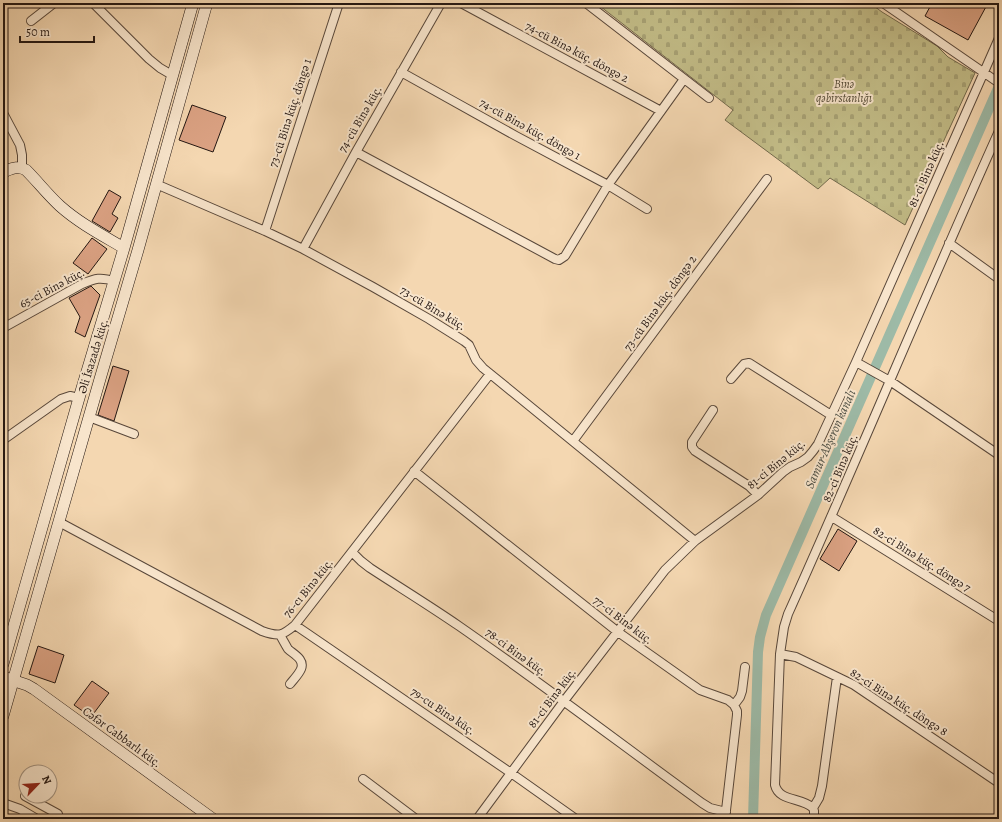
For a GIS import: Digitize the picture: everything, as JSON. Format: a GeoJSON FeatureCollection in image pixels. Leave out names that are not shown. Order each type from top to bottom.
{"type":"FeatureCollection","features":[{"type":"Feature","properties":{"kind":"main road","name":"Əli İsazadə küç."},"geometry":{"type":"LineString","coordinates":[[4,657],[79,398],[115,281],[193,3]]}},
{"type":"Feature","properties":{"kind":"main road","name":"Əli İsazadə küç."},"geometry":{"type":"LineString","coordinates":[[3,716],[8,678],[59,522],[138,250],[207,3]]}},
{"type":"Feature","properties":{"kind":"main road"},"geometry":{"type":"LineString","coordinates":[[3,172],[16,167],[26,170],[49,196],[69,214],[124,248]]}},
{"type":"Feature","properties":{"kind":"main road"},"geometry":{"type":"LineString","coordinates":[[94,351],[107,356]]}},
{"type":"Feature","properties":{"kind":"main road","name":"Cəfər Cabbarlı küç."},"geometry":{"type":"LineString","coordinates":[[8,678],[34,689],[213,819]]}},
{"type":"Feature","properties":{"kind":"street"},"geometry":{"type":"LineString","coordinates":[[31,21],[54,3]]}},
{"type":"Feature","properties":{"kind":"street"},"geometry":{"type":"LineString","coordinates":[[93,3],[149,59],[172,75]]}},
{"type":"Feature","properties":{"kind":"street","name":"73-cü Binə küç. döngə 1"},"geometry":{"type":"LineString","coordinates":[[265,231],[339,3]]}},
{"type":"Feature","properties":{"kind":"street","name":"74-cü Binə küç."},"geometry":{"type":"LineString","coordinates":[[303,249],[356,152],[441,3]]}},
{"type":"Feature","properties":{"kind":"street","name":"74-cü Binə küç. döngə 2"},"geometry":{"type":"LineString","coordinates":[[461,3],[661,111]]}},
{"type":"Feature","properties":{"kind":"street"},"geometry":{"type":"LineString","coordinates":[[586,3],[708,98]]}},
{"type":"Feature","properties":{"kind":"street"},"geometry":{"type":"LineString","coordinates":[[883,3],[999,83]]}},
{"type":"Feature","properties":{"kind":"street","name":"81-ci Binə küç."},"geometry":{"type":"LineString","coordinates":[[477,819],[564,701],[665,570],[695,541],[758,495],[783,472],[801,462],[813,452],[856,362],[999,38]]}},
{"type":"Feature","properties":{"kind":"street","name":"74-cü Binə küç. döngə 1"},"geometry":{"type":"LineString","coordinates":[[401,72],[608,185],[648,209]]}},
{"type":"Feature","properties":{"kind":"street"},"geometry":{"type":"LineString","coordinates":[[356,152],[559,260],[565,256],[608,185],[684,79]]}},
{"type":"Feature","properties":{"kind":"street"},"geometry":{"type":"LineString","coordinates":[[3,113],[20,145],[22,154],[22,168]]}},
{"type":"Feature","properties":{"kind":"street","name":"82-ci Binə küç."},"geometry":{"type":"LineString","coordinates":[[813,808],[808,804],[781,795],[776,790],[775,785],[780,654],[783,632],[788,614],[832,517],[949,243],[999,131]]}},
{"type":"Feature","properties":{"kind":"street","name":"73-cü Binə küç. döngə 2"},"geometry":{"type":"LineString","coordinates":[[573,441],[767,179]]}},
{"type":"Feature","properties":{"kind":"street","name":"73-cü Binə küç."},"geometry":{"type":"LineString","coordinates":[[156,184],[303,249],[373,287],[459,337],[469,345],[479,364],[490,374],[695,541]]}},
{"type":"Feature","properties":{"kind":"street"},"geometry":{"type":"LineString","coordinates":[[949,243],[999,279]]}},
{"type":"Feature","properties":{"kind":"street","name":"65-ci Binə küç."},"geometry":{"type":"LineString","coordinates":[[3,328],[82,284],[95,279],[105,278],[115,281]]}},
{"type":"Feature","properties":{"kind":"street"},"geometry":{"type":"LineString","coordinates":[[856,362],[890,381],[999,455]]}},
{"type":"Feature","properties":{"kind":"street"},"geometry":{"type":"LineString","coordinates":[[731,379],[744,364],[749,363],[831,415]]}},
{"type":"Feature","properties":{"kind":"street","name":"76-cı Binə küç."},"geometry":{"type":"LineString","coordinates":[[59,522],[262,631],[274,635],[287,632],[295,625],[490,374]]}},
{"type":"Feature","properties":{"kind":"street"},"geometry":{"type":"LineString","coordinates":[[3,440],[61,398],[70,396],[79,398]]}},
{"type":"Feature","properties":{"kind":"street"},"geometry":{"type":"LineString","coordinates":[[713,410],[692,442],[692,447],[695,451],[749,486],[758,495]]}},
{"type":"Feature","properties":{"kind":"street"},"geometry":{"type":"LineString","coordinates":[[89,417],[134,434]]}},
{"type":"Feature","properties":{"kind":"street","name":"77-ci Binə küç."},"geometry":{"type":"LineString","coordinates":[[414,471],[618,632],[700,690],[728,700],[734,705]]}},
{"type":"Feature","properties":{"kind":"street","name":"82-ci Binə küç. döngə 7"},"geometry":{"type":"LineString","coordinates":[[832,517],[999,621]]}},
{"type":"Feature","properties":{"kind":"street","name":"78-ci Binə küç."},"geometry":{"type":"LineString","coordinates":[[352,552],[361,562],[458,625],[564,701],[702,804],[726,815]]}},
{"type":"Feature","properties":{"kind":"street","name":"79-cu Binə küç."},"geometry":{"type":"LineString","coordinates":[[295,625],[576,819]]}},
{"type":"Feature","properties":{"kind":"street"},"geometry":{"type":"LineString","coordinates":[[280,634],[287,647],[300,659],[302,664],[301,669],[290,684]]}},
{"type":"Feature","properties":{"kind":"street","name":"82-ci Binə küç. döngə 8"},"geometry":{"type":"LineString","coordinates":[[780,654],[796,657],[836,677],[854,684],[999,782]]}},
{"type":"Feature","properties":{"kind":"street"},"geometry":{"type":"LineString","coordinates":[[726,815],[737,715],[734,705],[740,697],[742,691],[745,667]]}},
{"type":"Feature","properties":{"kind":"street"},"geometry":{"type":"LineString","coordinates":[[814,819],[813,808],[819,798],[822,786],[836,677]]}},
{"type":"Feature","properties":{"kind":"street"},"geometry":{"type":"LineString","coordinates":[[363,779],[416,819]]}},
{"type":"Feature","properties":{"kind":"street"},"geometry":{"type":"LineString","coordinates":[[3,803],[20,809],[37,819]]}},
{"type":"Feature","properties":{"kind":"street"},"geometry":{"type":"LineString","coordinates":[[40,804],[58,814],[60,819]]}},
{"type":"Feature","properties":{"kind":"green space","name":"Binə qəbirstanlığı"},"geometry":{"type":"Polygon","coordinates":[[[596,3],[870,3],[937,46],[948,57],[975,73],[905,225],[830,178],[818,189],[725,120],[733,110],[596,3]]]}},
{"type":"Feature","properties":{"kind":"building"},"geometry":{"type":"Polygon","coordinates":[[[932,3],[988,3],[968,40],[925,16],[932,3]]]}},
{"type":"Feature","properties":{"kind":"building"},"geometry":{"type":"Polygon","coordinates":[[[192,105],[226,117],[213,152],[179,140],[192,105]]]}},
{"type":"Feature","properties":{"kind":"building"},"geometry":{"type":"Polygon","coordinates":[[[109,190],[121,197],[112,214],[118,218],[110,232],[92,221],[109,190]]]}},
{"type":"Feature","properties":{"kind":"building"},"geometry":{"type":"Polygon","coordinates":[[[92,238],[107,249],[88,274],[73,263],[92,238]]]}},
{"type":"Feature","properties":{"kind":"building"},"geometry":{"type":"Polygon","coordinates":[[[91,286],[100,295],[85,337],[75,332],[80,317],[69,298],[91,286]]]}},
{"type":"Feature","properties":{"kind":"building"},"geometry":{"type":"Polygon","coordinates":[[[113,366],[129,371],[114,421],[98,415],[113,366]]]}},
{"type":"Feature","properties":{"kind":"building"},"geometry":{"type":"Polygon","coordinates":[[[838,529],[857,541],[839,571],[820,559],[838,529]]]}},
{"type":"Feature","properties":{"kind":"building"},"geometry":{"type":"Polygon","coordinates":[[[38,646],[64,655],[55,683],[29,674],[38,646]]]}},
{"type":"Feature","properties":{"kind":"building"},"geometry":{"type":"Polygon","coordinates":[[[92,681],[109,693],[91,717],[74,705],[92,681]]]}},
{"type":"Feature","properties":{"kind":"waterway","name":"Samur-Abşeron kanalı"},"geometry":{"type":"LineString","coordinates":[[753,819],[758,652],[760,637],[766,615],[999,86]]}}]}
